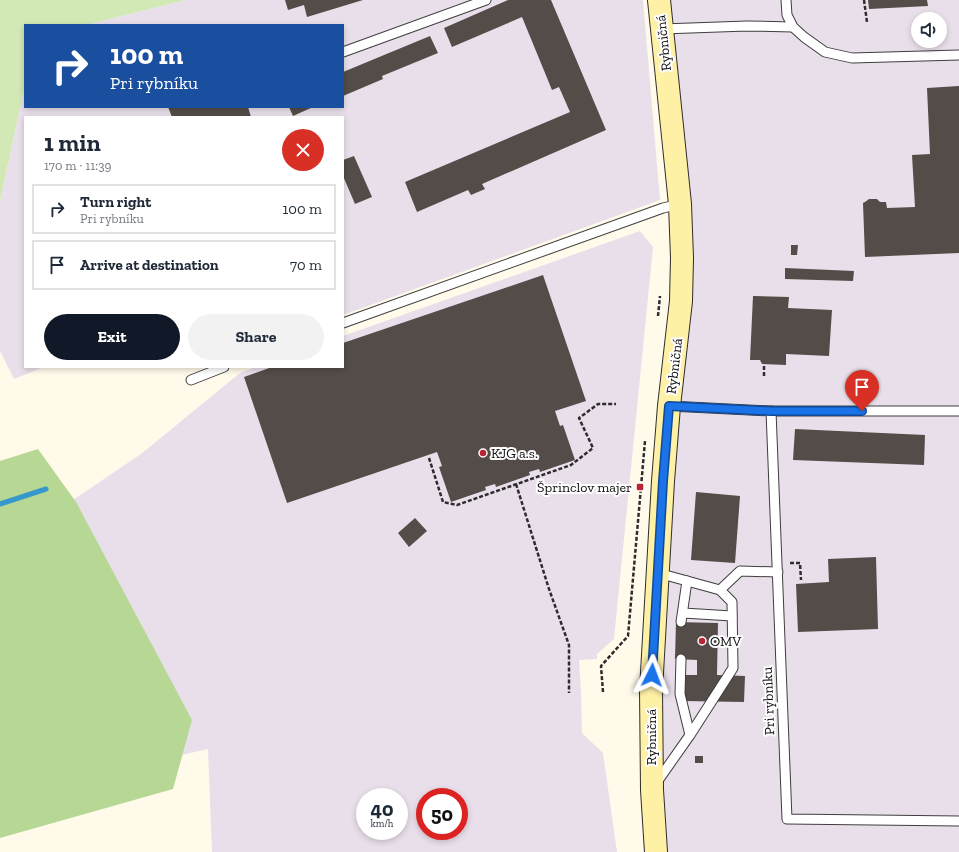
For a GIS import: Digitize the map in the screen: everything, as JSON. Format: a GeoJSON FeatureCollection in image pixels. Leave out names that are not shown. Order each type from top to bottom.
{"type":"FeatureCollection","features":[{"type":"Feature","properties":{"kind":"main road","name":"Rybničná"},"geometry":{"type":"LineString","coordinates":[[656,852],[652,790],[651,690],[669,406],[681,301],[682,231],[659,0]]}},
{"type":"Feature","properties":{"kind":"lane"},"geometry":{"type":"LineString","coordinates":[[344,52],[486,0]]}},
{"type":"Feature","properties":{"kind":"lane"},"geometry":{"type":"LineString","coordinates":[[786,0],[787,15],[793,27],[824,52],[852,58],[959,55]]}},
{"type":"Feature","properties":{"kind":"lane"},"geometry":{"type":"LineString","coordinates":[[662,29],[747,26],[793,27]]}},
{"type":"Feature","properties":{"kind":"lane"},"geometry":{"type":"LineString","coordinates":[[344,323],[663,208],[680,204]]}},
{"type":"Feature","properties":{"kind":"lane"},"geometry":{"type":"LineString","coordinates":[[191,380],[221,368]]}},
{"type":"Feature","properties":{"kind":"lane"},"geometry":{"type":"LineString","coordinates":[[669,406],[771,411],[959,411]]}},
{"type":"Feature","properties":{"kind":"lane","name":"Pri rybníku"},"geometry":{"type":"LineString","coordinates":[[771,411],[787,819],[959,820]]}},
{"type":"Feature","properties":{"kind":"lane"},"geometry":{"type":"LineString","coordinates":[[720,590],[740,571],[778,568]]}},
{"type":"Feature","properties":{"kind":"lane"},"geometry":{"type":"LineString","coordinates":[[652,790],[690,735],[733,668],[732,602],[720,590],[658,573]]}},
{"type":"Feature","properties":{"kind":"lane"},"geometry":{"type":"LineString","coordinates":[[687,581],[682,617],[732,616]]}},
{"type":"Feature","properties":{"kind":"lane"},"geometry":{"type":"LineString","coordinates":[[681,659],[680,694],[690,735]]}},
{"type":"Feature","properties":{"kind":"path"},"geometry":{"type":"LineString","coordinates":[[864,0],[867,22]]}},
{"type":"Feature","properties":{"kind":"path"},"geometry":{"type":"LineString","coordinates":[[657,323],[660,292]]}},
{"type":"Feature","properties":{"kind":"path"},"geometry":{"type":"LineString","coordinates":[[764,365],[764,376]]}},
{"type":"Feature","properties":{"kind":"path"},"geometry":{"type":"LineString","coordinates":[[429,458],[443,502],[457,504],[571,465],[593,448],[579,418],[598,404],[616,404]]}},
{"type":"Feature","properties":{"kind":"path"},"geometry":{"type":"LineString","coordinates":[[603,692],[601,666],[628,636],[645,440]]}},
{"type":"Feature","properties":{"kind":"path"},"geometry":{"type":"LineString","coordinates":[[516,484],[549,589],[569,645],[570,693]]}},
{"type":"Feature","properties":{"kind":"path"},"geometry":{"type":"LineString","coordinates":[[778,568],[800,563],[801,580]]}},
{"type":"Feature","properties":{"kind":"shaded area"},"geometry":{"type":"Polygon","coordinates":[[[185,0],[643,0],[660,200],[344,315],[344,116],[24,116],[24,368],[42,368],[14,379],[0,351],[0,201],[24,90],[24,108],[344,108],[344,24],[90,24],[185,0]]]}},
{"type":"Feature","properties":{"kind":"shaded area"},"geometry":{"type":"Polygon","coordinates":[[[659,0],[959,0],[959,852],[656,852],[652,790],[678,337],[659,0]]]}},
{"type":"Feature","properties":{"kind":"shaded area"},"geometry":{"type":"Polygon","coordinates":[[[640,231],[653,247],[614,639],[597,654],[597,659],[579,660],[582,733],[603,753],[617,852],[212,852],[208,749],[168,758],[67,504],[141,454],[240,373],[253,368],[344,368],[344,336],[640,231]]]}},
{"type":"Feature","properties":{"kind":"green space"},"geometry":{"type":"Polygon","coordinates":[[[0,0],[185,0],[90,24],[24,24],[24,90],[0,201],[0,0]]]}},
{"type":"Feature","properties":{"kind":"green space"},"geometry":{"type":"Polygon","coordinates":[[[38,449],[76,502],[192,720],[173,789],[0,838],[0,461],[38,449]]]}},
{"type":"Feature","properties":{"kind":"building"},"geometry":{"type":"Polygon","coordinates":[[[285,0],[363,0],[307,17],[304,5],[288,10],[285,0]]]}},
{"type":"Feature","properties":{"kind":"building"},"geometry":{"type":"Polygon","coordinates":[[[508,0],[551,0],[606,130],[482,184],[485,189],[471,195],[468,190],[417,212],[405,182],[570,112],[559,87],[552,90],[522,17],[452,47],[444,28],[508,0]]]}},
{"type":"Feature","properties":{"kind":"building"},"geometry":{"type":"Polygon","coordinates":[[[868,0],[927,0],[928,6],[869,9],[868,0]]]}},
{"type":"Feature","properties":{"kind":"building"},"geometry":{"type":"Polygon","coordinates":[[[430,36],[438,53],[382,76],[383,79],[344,96],[344,72],[430,36]]]}},
{"type":"Feature","properties":{"kind":"building"},"geometry":{"type":"Polygon","coordinates":[[[959,86],[959,253],[865,257],[863,203],[869,199],[877,199],[880,202],[886,202],[887,208],[915,207],[912,155],[930,154],[927,88],[959,86]]]}},
{"type":"Feature","properties":{"kind":"building"},"geometry":{"type":"Polygon","coordinates":[[[168,108],[248,108],[251,116],[172,116],[168,108]]]}},
{"type":"Feature","properties":{"kind":"building"},"geometry":{"type":"Polygon","coordinates":[[[289,108],[311,108],[293,116],[289,108]]]}},
{"type":"Feature","properties":{"kind":"building"},"geometry":{"type":"Polygon","coordinates":[[[354,156],[372,197],[355,204],[344,178],[344,160],[354,156]]]}},
{"type":"Feature","properties":{"kind":"building"},"geometry":{"type":"Polygon","coordinates":[[[791,245],[798,245],[797,255],[791,255],[791,245]]]}},
{"type":"Feature","properties":{"kind":"building"},"geometry":{"type":"Polygon","coordinates":[[[785,268],[854,271],[853,281],[785,279],[785,268]]]}},
{"type":"Feature","properties":{"kind":"building"},"geometry":{"type":"Polygon","coordinates":[[[543,275],[586,401],[555,411],[560,426],[563,425],[575,460],[540,472],[539,469],[529,472],[530,475],[496,487],[495,484],[485,487],[486,490],[451,502],[439,467],[442,466],[437,452],[287,503],[244,377],[269,368],[344,368],[344,343],[543,275]]]}},
{"type":"Feature","properties":{"kind":"building"},"geometry":{"type":"Polygon","coordinates":[[[753,296],[789,297],[788,308],[832,310],[829,356],[786,354],[786,365],[762,364],[760,360],[750,360],[753,296]]]}},
{"type":"Feature","properties":{"kind":"building"},"geometry":{"type":"Polygon","coordinates":[[[795,429],[925,435],[924,465],[793,460],[795,429]]]}},
{"type":"Feature","properties":{"kind":"building"},"geometry":{"type":"Polygon","coordinates":[[[696,492],[740,496],[735,563],[691,560],[696,492]]]}},
{"type":"Feature","properties":{"kind":"building"},"geometry":{"type":"Polygon","coordinates":[[[415,518],[427,531],[409,547],[398,533],[415,518]]]}},
{"type":"Feature","properties":{"kind":"building"},"geometry":{"type":"Polygon","coordinates":[[[876,557],[878,629],[798,632],[796,584],[829,582],[828,559],[876,557]]]}},
{"type":"Feature","properties":{"kind":"building"},"geometry":{"type":"Polygon","coordinates":[[[676,622],[718,623],[717,675],[745,676],[744,702],[683,701],[682,675],[697,675],[697,660],[675,659],[676,622]]]}},
{"type":"Feature","properties":{"kind":"building"},"geometry":{"type":"Polygon","coordinates":[[[695,756],[703,756],[703,763],[695,763],[695,756]]]}},
{"type":"Feature","properties":{"kind":"waterway"},"geometry":{"type":"LineString","coordinates":[[0,504],[46,489]]}},
{"type":"Feature","properties":{"kind":"place","name":"KJG a.s."},"geometry":{"type":"Point","coordinates":[483,453]}},
{"type":"Feature","properties":{"kind":"place","name":"Šprinclov majer"},"geometry":{"type":"Point","coordinates":[640,487]}},
{"type":"Feature","properties":{"kind":"place","name":"OMV"},"geometry":{"type":"Point","coordinates":[702,641]}},
{"type":"Feature","properties":{"kind":"route"},"geometry":{"type":"LineString","coordinates":[[652,675],[663,481],[669,406],[771,411],[862,411]]}}]}
